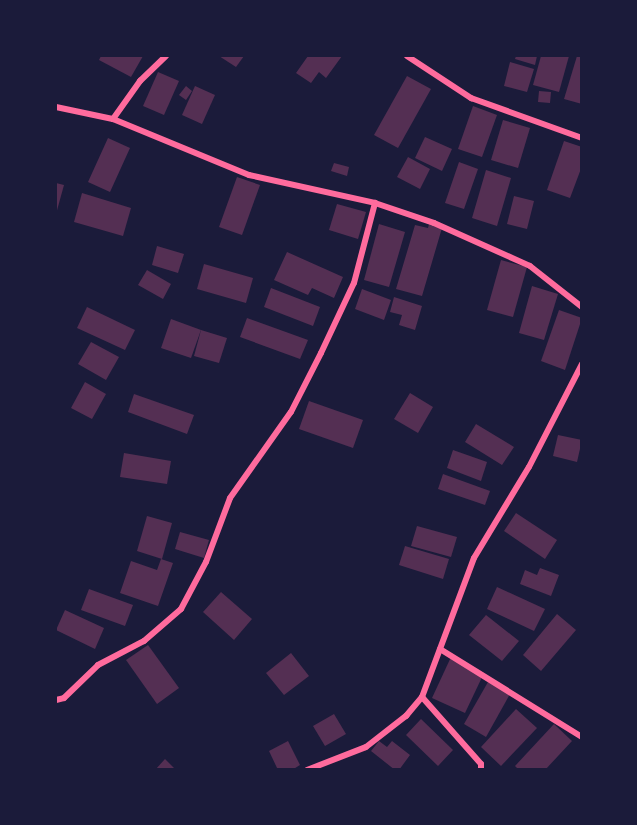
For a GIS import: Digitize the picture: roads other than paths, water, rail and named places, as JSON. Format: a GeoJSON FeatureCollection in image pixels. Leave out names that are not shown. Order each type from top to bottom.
{"type":"FeatureCollection","features":[{"type":"Feature","properties":{"kind":"street"},"geometry":{"type":"LineString","coordinates":[[113,119],[140,81],[166,56]]}},
{"type":"Feature","properties":{"kind":"street"},"geometry":{"type":"LineString","coordinates":[[407,56],[471,98],[582,138]]}},
{"type":"Feature","properties":{"kind":"street"},"geometry":{"type":"LineString","coordinates":[[56,107],[113,119],[249,175],[375,203],[434,223],[531,266],[582,307]]}},
{"type":"Feature","properties":{"kind":"street"},"geometry":{"type":"LineString","coordinates":[[56,700],[64,698],[98,665],[144,641],[181,609],[206,562],[230,498],[291,412],[321,353],[354,283],[375,203]]}},
{"type":"Feature","properties":{"kind":"street"},"geometry":{"type":"LineString","coordinates":[[307,770],[366,747],[406,716],[422,697],[474,558],[529,467],[582,364]]}},
{"type":"Feature","properties":{"kind":"street"},"geometry":{"type":"LineString","coordinates":[[440,649],[582,737]]}},
{"type":"Feature","properties":{"kind":"street"},"geometry":{"type":"LineString","coordinates":[[422,697],[481,764],[481,770]]}}]}
